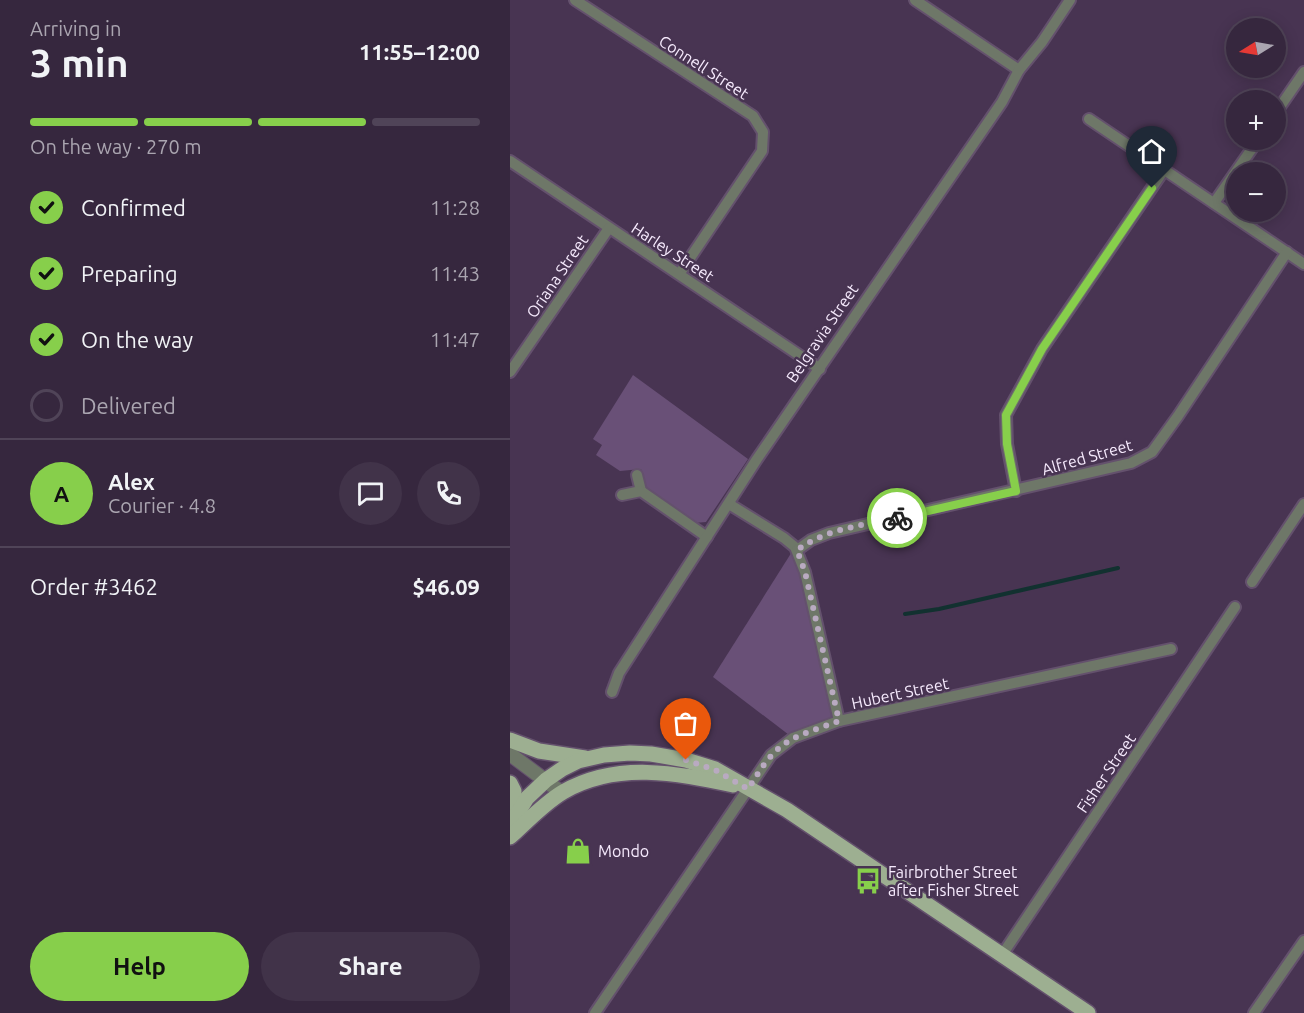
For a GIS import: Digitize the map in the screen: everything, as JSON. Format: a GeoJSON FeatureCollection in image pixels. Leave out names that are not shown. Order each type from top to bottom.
{"type":"FeatureCollection","features":[{"type":"Feature","properties":{"kind":"main road"},"geometry":{"type":"LineString","coordinates":[[510,740],[539,751],[587,759]]}},
{"type":"Feature","properties":{"kind":"main road"},"geometry":{"type":"LineString","coordinates":[[510,825],[527,798],[562,768],[604,755],[630,753],[686,760],[715,770],[787,810],[1089,1013]]}},
{"type":"Feature","properties":{"kind":"main road"},"geometry":{"type":"LineString","coordinates":[[510,837],[562,793],[583,782],[610,774],[640,771],[668,773],[748,789]]}},
{"type":"Feature","properties":{"kind":"main road"},"geometry":{"type":"LineString","coordinates":[[510,783],[514,791],[510,825]]}},
{"type":"Feature","properties":{"kind":"street","name":"Connell Street"},"geometry":{"type":"LineString","coordinates":[[575,0],[753,116],[763,132],[762,150],[680,273]]}},
{"type":"Feature","properties":{"kind":"street"},"geometry":{"type":"LineString","coordinates":[[915,0],[1019,70]]}},
{"type":"Feature","properties":{"kind":"street","name":"Belgravia Street"},"geometry":{"type":"LineString","coordinates":[[612,692],[619,672],[707,537],[1002,102],[1019,70],[1042,42],[1070,0]]}},
{"type":"Feature","properties":{"kind":"street"},"geometry":{"type":"LineString","coordinates":[[1286,98],[1304,72]]}},
{"type":"Feature","properties":{"kind":"street"},"geometry":{"type":"LineString","coordinates":[[1089,119],[1304,264]]}},
{"type":"Feature","properties":{"kind":"street"},"geometry":{"type":"LineString","coordinates":[[1214,204],[1251,150]]}},
{"type":"Feature","properties":{"kind":"street","name":"Harley Street"},"geometry":{"type":"LineString","coordinates":[[510,161],[820,369]]}},
{"type":"Feature","properties":{"kind":"street"},"geometry":{"type":"LineString","coordinates":[[1016,491],[1007,444],[1006,415],[1042,349],[1164,170]]}},
{"type":"Feature","properties":{"kind":"street","name":"Oriana Street"},"geometry":{"type":"LineString","coordinates":[[510,372],[609,228]]}},
{"type":"Feature","properties":{"kind":"street","name":"Alfred Street"},"geometry":{"type":"LineString","coordinates":[[797,550],[811,540],[829,533],[1131,463],[1152,452],[1287,252]]}},
{"type":"Feature","properties":{"kind":"street"},"geometry":{"type":"LineString","coordinates":[[637,475],[640,491],[707,537]]}},
{"type":"Feature","properties":{"kind":"street"},"geometry":{"type":"LineString","coordinates":[[622,495],[640,491]]}},
{"type":"Feature","properties":{"kind":"street"},"geometry":{"type":"LineString","coordinates":[[729,504],[784,538],[797,550],[805,572],[839,721]]}},
{"type":"Feature","properties":{"kind":"street"},"geometry":{"type":"LineString","coordinates":[[1252,582],[1304,504]]}},
{"type":"Feature","properties":{"kind":"street","name":"Fisher Street"},"geometry":{"type":"LineString","coordinates":[[1002,955],[1235,607]]}},
{"type":"Feature","properties":{"kind":"street","name":"Hubert Street"},"geometry":{"type":"LineString","coordinates":[[595,1013],[771,755],[793,738],[839,721],[1171,649]]}},
{"type":"Feature","properties":{"kind":"street"},"geometry":{"type":"LineString","coordinates":[[510,754],[562,793]]}},
{"type":"Feature","properties":{"kind":"street"},"geometry":{"type":"LineString","coordinates":[[1254,1013],[1304,940]]}},
{"type":"Feature","properties":{"kind":"shaded area"},"geometry":{"type":"Polygon","coordinates":[[[633,375],[748,459],[706,522],[694,523],[647,489],[641,469],[620,471],[596,455],[602,445],[593,439],[633,375]]]}},
{"type":"Feature","properties":{"kind":"shaded area"},"geometry":{"type":"Polygon","coordinates":[[[795,547],[839,721],[793,738],[713,677],[795,547]]]}},
{"type":"Feature","properties":{"kind":"waterway"},"geometry":{"type":"LineString","coordinates":[[905,614],[939,609],[1118,568]]}},
{"type":"Feature","properties":{"kind":"way so far"},"geometry":{"type":"LineString","coordinates":[[686,760],[715,770],[748,789],[771,755],[780,747],[793,738],[839,721],[805,572],[797,550],[811,540],[829,533],[897,518]]}},
{"type":"Feature","properties":{"kind":"place","name":"Mondo"},"geometry":{"type":"Point","coordinates":[578,851]}},
{"type":"Feature","properties":{"kind":"place","name":"Fairbrother Street after Fisher Street"},"geometry":{"type":"Point","coordinates":[868,881]}},
{"type":"Feature","properties":{"kind":"route"},"geometry":{"type":"LineString","coordinates":[[897,518],[1016,491],[1007,444],[1006,415],[1042,349],[1152,188]]}}]}
